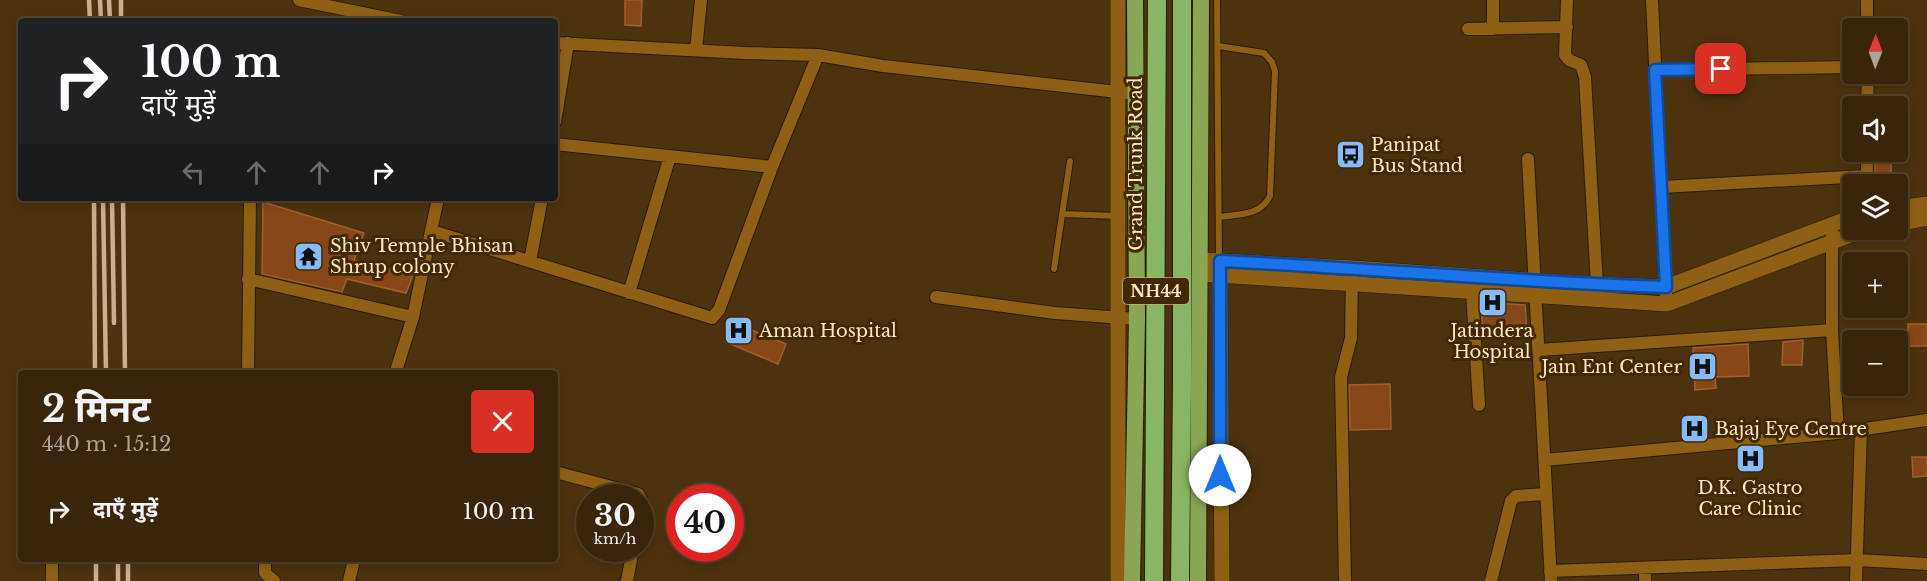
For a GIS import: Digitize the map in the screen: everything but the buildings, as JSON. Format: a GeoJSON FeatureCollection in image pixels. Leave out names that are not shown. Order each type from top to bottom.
{"type":"FeatureCollection","features":[{"type":"Feature","properties":{"kind":"highway"},"geometry":{"type":"LineString","coordinates":[[1132,581],[1137,319],[1135,0]]}},
{"type":"Feature","properties":{"kind":"highway","name":"Grand Trunk Road"},"geometry":{"type":"LineString","coordinates":[[1154,581],[1157,0]]}},
{"type":"Feature","properties":{"kind":"highway","name":"NH44"},"geometry":{"type":"LineString","coordinates":[[1180,581],[1182,0]]}},
{"type":"Feature","properties":{"kind":"highway"},"geometry":{"type":"LineString","coordinates":[[1198,581],[1201,0]]}},
{"type":"Feature","properties":{"kind":"street"},"geometry":{"type":"LineString","coordinates":[[299,0],[330,3],[389,18]]}},
{"type":"Feature","properties":{"kind":"street"},"geometry":{"type":"LineString","coordinates":[[696,50],[701,0]]}},
{"type":"Feature","properties":{"kind":"street"},"geometry":{"type":"LineString","coordinates":[[1118,0],[1118,581]]}},
{"type":"Feature","properties":{"kind":"street"},"geometry":{"type":"LineString","coordinates":[[1493,0],[1493,29]]}},
{"type":"Feature","properties":{"kind":"street"},"geometry":{"type":"LineString","coordinates":[[1567,0],[1565,55],[1569,60],[1581,65],[1585,77],[1597,285]]}},
{"type":"Feature","properties":{"kind":"street"},"geometry":{"type":"LineString","coordinates":[[1652,0],[1667,304]]}},
{"type":"Feature","properties":{"kind":"street"},"geometry":{"type":"LineString","coordinates":[[1867,0],[1867,18]]}},
{"type":"Feature","properties":{"kind":"street"},"geometry":{"type":"LineString","coordinates":[[1468,29],[1567,27]]}},
{"type":"Feature","properties":{"kind":"street"},"geometry":{"type":"LineString","coordinates":[[558,82],[561,43],[818,55],[883,66],[1136,93]]}},
{"type":"Feature","properties":{"kind":"street"},"geometry":{"type":"LineString","coordinates":[[432,231],[710,318],[715,316],[818,55]]}},
{"type":"Feature","properties":{"kind":"street"},"geometry":{"type":"LineString","coordinates":[[1655,70],[1842,67]]}},
{"type":"Feature","properties":{"kind":"street"},"geometry":{"type":"LineString","coordinates":[[558,144],[772,167]]}},
{"type":"Feature","properties":{"kind":"street"},"geometry":{"type":"LineString","coordinates":[[629,293],[670,156]]}},
{"type":"Feature","properties":{"kind":"street"},"geometry":{"type":"LineString","coordinates":[[1528,159],[1550,576],[1645,568],[1857,560],[1927,564]]}},
{"type":"Feature","properties":{"kind":"street"},"geometry":{"type":"LineString","coordinates":[[1661,187],[1842,181]]}},
{"type":"Feature","properties":{"kind":"street"},"geometry":{"type":"LineString","coordinates":[[248,370],[250,201]]}},
{"type":"Feature","properties":{"kind":"street"},"geometry":{"type":"LineString","coordinates":[[396,370],[413,317],[437,201]]}},
{"type":"Feature","properties":{"kind":"street"},"geometry":{"type":"LineString","coordinates":[[530,261],[541,201]]}},
{"type":"Feature","properties":{"kind":"street"},"geometry":{"type":"LineString","coordinates":[[1908,207],[1927,204]]}},
{"type":"Feature","properties":{"kind":"street"},"geometry":{"type":"LineString","coordinates":[[1908,222],[1927,218]]}},
{"type":"Feature","properties":{"kind":"street"},"geometry":{"type":"LineString","coordinates":[[1220,268],[1352,284],[1472,292],[1597,285],[1666,287],[1842,221]]}},
{"type":"Feature","properties":{"kind":"street"},"geometry":{"type":"LineString","coordinates":[[1832,225],[1832,330],[1838,433]]}},
{"type":"Feature","properties":{"kind":"street"},"geometry":{"type":"LineString","coordinates":[[1201,267],[1352,268],[1667,304],[1842,238]]}},
{"type":"Feature","properties":{"kind":"street"},"geometry":{"type":"LineString","coordinates":[[1220,268],[1222,581]]}},
{"type":"Feature","properties":{"kind":"street"},"geometry":{"type":"LineString","coordinates":[[1346,581],[1341,377],[1351,338],[1352,268]]}},
{"type":"Feature","properties":{"kind":"street"},"geometry":{"type":"LineString","coordinates":[[248,279],[413,317]]}},
{"type":"Feature","properties":{"kind":"street"},"geometry":{"type":"LineString","coordinates":[[1472,292],[1479,405]]}},
{"type":"Feature","properties":{"kind":"street"},"geometry":{"type":"LineString","coordinates":[[936,297],[1118,319],[1137,319]]}},
{"type":"Feature","properties":{"kind":"street"},"geometry":{"type":"LineString","coordinates":[[1539,350],[1832,330]]}},
{"type":"Feature","properties":{"kind":"street"},"geometry":{"type":"LineString","coordinates":[[1545,460],[1838,433],[1927,420]]}},
{"type":"Feature","properties":{"kind":"street"},"geometry":{"type":"LineString","coordinates":[[1856,581],[1861,430]]}},
{"type":"Feature","properties":{"kind":"street"},"geometry":{"type":"LineString","coordinates":[[558,473],[600,484]]}},
{"type":"Feature","properties":{"kind":"street"},"geometry":{"type":"LineString","coordinates":[[1491,581],[1511,501],[1516,495],[1545,494]]}},
{"type":"Feature","properties":{"kind":"street"},"geometry":{"type":"LineString","coordinates":[[52,562],[52,581]]}},
{"type":"Feature","properties":{"kind":"street"},"geometry":{"type":"LineString","coordinates":[[265,562],[265,573],[274,581]]}},
{"type":"Feature","properties":{"kind":"street"},"geometry":{"type":"LineString","coordinates":[[349,581],[354,562]]}},
{"type":"Feature","properties":{"kind":"street"},"geometry":{"type":"LineString","coordinates":[[627,581],[631,562]]}},
{"type":"Feature","properties":{"kind":"street"},"geometry":{"type":"LineString","coordinates":[[1645,568],[1645,581]]}},
{"type":"Feature","properties":{"kind":"lane"},"geometry":{"type":"LineString","coordinates":[[1217,0],[1220,268]]}},
{"type":"Feature","properties":{"kind":"lane"},"geometry":{"type":"LineString","coordinates":[[1218,46],[1264,53],[1272,62],[1275,70],[1270,196],[1256,212],[1219,217]]}},
{"type":"Feature","properties":{"kind":"lane"},"geometry":{"type":"LineString","coordinates":[[1054,269],[1070,161]]}},
{"type":"Feature","properties":{"kind":"lane"},"geometry":{"type":"LineString","coordinates":[[1062,214],[1118,216]]}},
{"type":"Feature","properties":{"kind":"railway"},"geometry":{"type":"LineString","coordinates":[[89,0],[90,18]]}},
{"type":"Feature","properties":{"kind":"railway"},"geometry":{"type":"LineString","coordinates":[[100,0],[101,18]]}},
{"type":"Feature","properties":{"kind":"railway"},"geometry":{"type":"LineString","coordinates":[[109,0],[110,18]]}},
{"type":"Feature","properties":{"kind":"railway"},"geometry":{"type":"LineString","coordinates":[[121,0],[121,18]]}},
{"type":"Feature","properties":{"kind":"railway"},"geometry":{"type":"LineString","coordinates":[[94,201],[95,370]]}},
{"type":"Feature","properties":{"kind":"railway"},"geometry":{"type":"LineString","coordinates":[[103,201],[106,370]]}},
{"type":"Feature","properties":{"kind":"railway"},"geometry":{"type":"LineString","coordinates":[[112,201],[114,323]]}},
{"type":"Feature","properties":{"kind":"railway"},"geometry":{"type":"LineString","coordinates":[[123,201],[125,370]]}},
{"type":"Feature","properties":{"kind":"railway"},"geometry":{"type":"LineString","coordinates":[[96,562],[96,581]]}},
{"type":"Feature","properties":{"kind":"railway"},"geometry":{"type":"LineString","coordinates":[[118,562],[118,581]]}},
{"type":"Feature","properties":{"kind":"railway"},"geometry":{"type":"LineString","coordinates":[[128,562],[128,581]]}},
{"type":"Feature","properties":{"kind":"place","name":"Panipat Bus Stand"},"geometry":{"type":"Point","coordinates":[1350,155]}},
{"type":"Feature","properties":{"kind":"place","name":"Shiv Temple Bhisan Shrup colony"},"geometry":{"type":"Point","coordinates":[309,256]}},
{"type":"Feature","properties":{"kind":"place","name":"Jatindera Hospital"},"geometry":{"type":"Point","coordinates":[1492,302]}},
{"type":"Feature","properties":{"kind":"place","name":"Aman Hospital"},"geometry":{"type":"Point","coordinates":[738,331]}},
{"type":"Feature","properties":{"kind":"place","name":"Jain Ent Center"},"geometry":{"type":"Point","coordinates":[1703,367]}},
{"type":"Feature","properties":{"kind":"place","name":"Bajaj Eye Centre"},"geometry":{"type":"Point","coordinates":[1694,429]}},
{"type":"Feature","properties":{"kind":"place","name":"D.K. Gastro Care Clinic"},"geometry":{"type":"Point","coordinates":[1750,459]}},
{"type":"Feature","properties":{"kind":"route"},"geometry":{"type":"LineString","coordinates":[[1220,475],[1220,261],[1582,284],[1666,287],[1655,70],[1721,69]]}}]}
